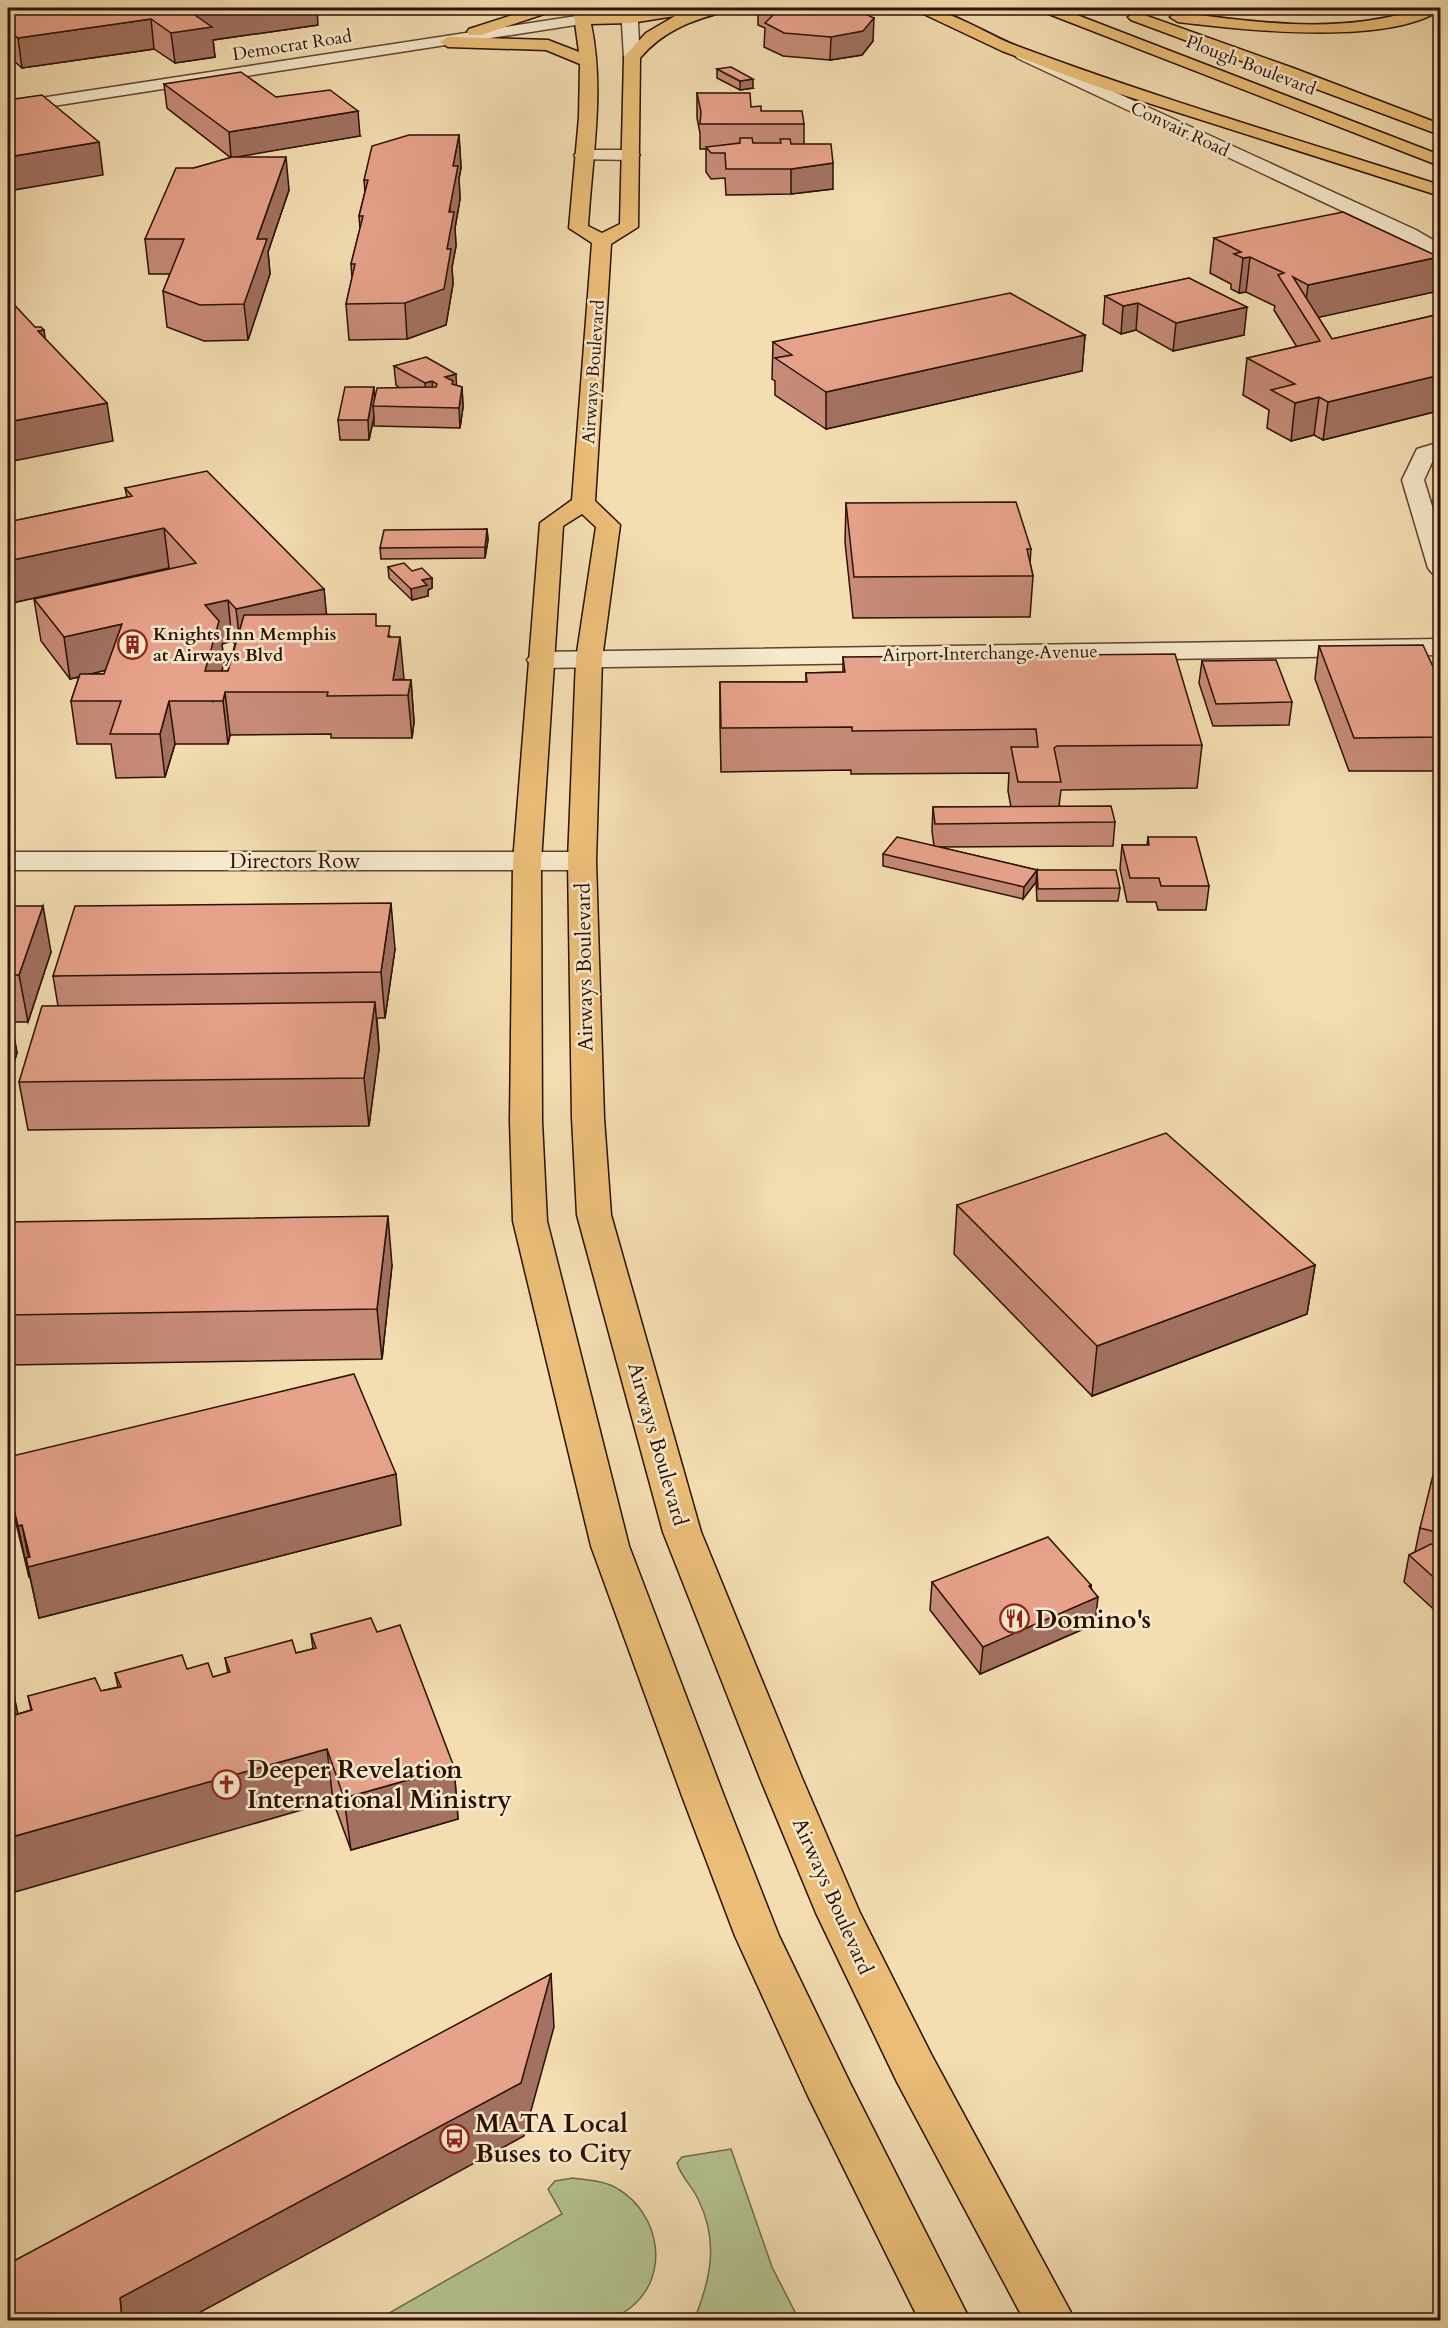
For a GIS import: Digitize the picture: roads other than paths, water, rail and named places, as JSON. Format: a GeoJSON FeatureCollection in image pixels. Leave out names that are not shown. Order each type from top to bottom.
{"type":"FeatureCollection","features":[{"type":"Feature","properties":{"kind":"main road"},"geometry":{"type":"LineString","coordinates":[[448,42],[548,8]]}},
{"type":"Feature","properties":{"kind":"main road","name":"Democrat Road"},"geometry":{"type":"LineString","coordinates":[[581,14],[705,8]]}},
{"type":"Feature","properties":{"kind":"main road"},"geometry":{"type":"LineString","coordinates":[[581,14],[589,62],[578,228],[602,242],[628,226],[632,57],[646,40],[664,26],[687,16],[722,8]]}},
{"type":"Feature","properties":{"kind":"main road","name":"Convair Road"},"geometry":{"type":"LineString","coordinates":[[919,8],[1008,48]]}},
{"type":"Feature","properties":{"kind":"main road","name":"Plough Boulevard"},"geometry":{"type":"LineString","coordinates":[[1046,8],[1440,161]]}},
{"type":"Feature","properties":{"kind":"main road"},"geometry":{"type":"LineString","coordinates":[[1122,10],[1223,24],[1296,27],[1361,25],[1400,18],[1434,8]]}},
{"type":"Feature","properties":{"kind":"main road","name":"Plough Boulevard"},"geometry":{"type":"LineString","coordinates":[[1122,10],[1440,130]]}},
{"type":"Feature","properties":{"kind":"main road"},"geometry":{"type":"LineString","coordinates":[[448,42],[548,45],[589,62]]}},
{"type":"Feature","properties":{"kind":"main road"},"geometry":{"type":"LineString","coordinates":[[1008,48],[1226,123],[1440,191]]}},
{"type":"Feature","properties":{"kind":"main road","name":"Airways Boulevard"},"geometry":{"type":"LineString","coordinates":[[602,242],[583,503],[608,525],[589,659],[582,861],[588,1118],[594,1215],[682,1532],[838,1913],[914,2068],[1050,2320]]}},
{"type":"Feature","properties":{"kind":"main road"},"geometry":{"type":"LineString","coordinates":[[583,503],[552,523],[540,660],[527,862],[526,1120],[530,1221],[610,1546],[757,1936],[832,2096],[945,2320]]}},
{"type":"Feature","properties":{"kind":"street"},"geometry":{"type":"LineString","coordinates":[[630,10],[632,57]]}},
{"type":"Feature","properties":{"kind":"street","name":"Democrat Road"},"geometry":{"type":"LineString","coordinates":[[8,108],[448,42],[581,14]]}},
{"type":"Feature","properties":{"kind":"street","name":"Convair Road"},"geometry":{"type":"LineString","coordinates":[[1008,48],[1409,234],[1440,251]]}},
{"type":"Feature","properties":{"kind":"street"},"geometry":{"type":"LineString","coordinates":[[583,155],[630,155]]}},
{"type":"Feature","properties":{"kind":"street"},"geometry":{"type":"LineString","coordinates":[[1440,449],[1425,454],[1413,480],[1440,568]]}},
{"type":"Feature","properties":{"kind":"street","name":"Airport Interchange Avenue"},"geometry":{"type":"LineString","coordinates":[[540,660],[1440,647]]}},
{"type":"Feature","properties":{"kind":"street","name":"Directors Row"},"geometry":{"type":"LineString","coordinates":[[8,861],[582,861]]}},
{"type":"Feature","properties":{"kind":"place","name":"Knights Inn Memphis at Airways Blvd"},"geometry":{"type":"Point","coordinates":[132,644]}},
{"type":"Feature","properties":{"kind":"place","name":"Domino's"},"geometry":{"type":"Point","coordinates":[1014,1619]}},
{"type":"Feature","properties":{"kind":"place","name":"Deeper Revelation International Ministry"},"geometry":{"type":"Point","coordinates":[226,1784]}},
{"type":"Feature","properties":{"kind":"place","name":"MATA Local Buses to City"},"geometry":{"type":"Point","coordinates":[454,2138]}}]}
